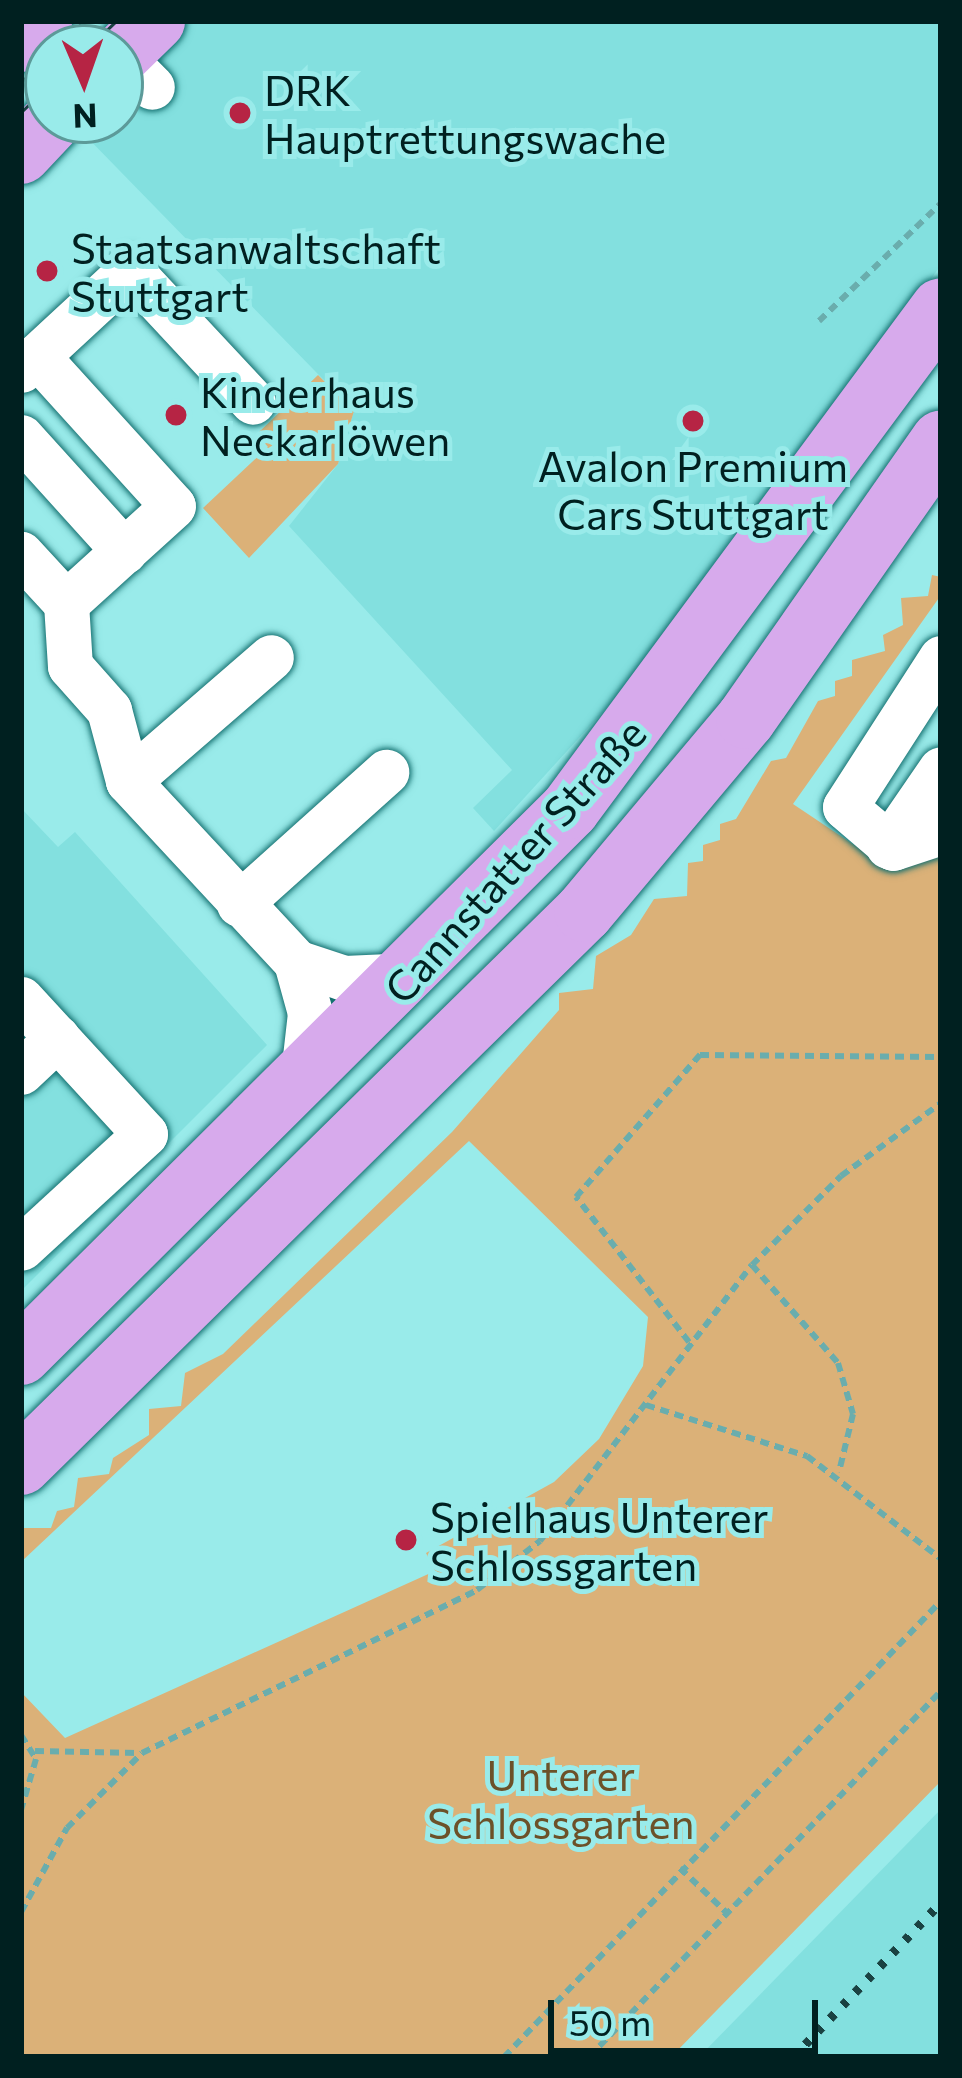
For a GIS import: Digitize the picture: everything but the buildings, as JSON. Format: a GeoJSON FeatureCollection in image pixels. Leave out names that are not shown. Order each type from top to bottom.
{"type":"FeatureCollection","features":[{"type":"Feature","properties":{"kind":"main road"},"geometry":{"type":"LineString","coordinates":[[21,42],[42,21]]}},
{"type":"Feature","properties":{"kind":"main road","name":"Cannstatter Straße"},"geometry":{"type":"LineString","coordinates":[[21,1354],[412,975],[634,733],[941,308]]}},
{"type":"Feature","properties":{"kind":"main road","name":"Cannstatter Straße"},"geometry":{"type":"LineString","coordinates":[[21,1465],[584,912],[758,703],[941,440]]}},
{"type":"Feature","properties":{"kind":"lane"},"geometry":{"type":"LineString","coordinates":[[66,603],[173,506],[29,363],[130,270],[253,402]]}},
{"type":"Feature","properties":{"kind":"lane"},"geometry":{"type":"LineString","coordinates":[[21,437],[124,551]]}},
{"type":"Feature","properties":{"kind":"lane"},"geometry":{"type":"LineString","coordinates":[[21,554],[66,603],[70,666],[109,710],[128,781],[239,904],[296,962],[344,979],[412,975]]}},
{"type":"Feature","properties":{"kind":"lane"},"geometry":{"type":"LineString","coordinates":[[128,781],[272,657]]}},
{"type":"Feature","properties":{"kind":"lane"},"geometry":{"type":"LineString","coordinates":[[888,846],[845,802],[941,658]]}},
{"type":"Feature","properties":{"kind":"lane"},"geometry":{"type":"LineString","coordinates":[[898,721],[941,750]]}},
{"type":"Feature","properties":{"kind":"lane"},"geometry":{"type":"LineString","coordinates":[[888,846],[941,769]]}},
{"type":"Feature","properties":{"kind":"lane"},"geometry":{"type":"LineString","coordinates":[[239,904],[386,772]]}},
{"type":"Feature","properties":{"kind":"lane"},"geometry":{"type":"LineString","coordinates":[[888,846],[941,832]]}},
{"type":"Feature","properties":{"kind":"lane"},"geometry":{"type":"LineString","coordinates":[[296,962],[310,1013],[302,1083]]}},
{"type":"Feature","properties":{"kind":"lane"},"geometry":{"type":"LineString","coordinates":[[21,999],[145,1134],[21,1249]]}},
{"type":"Feature","properties":{"kind":"lane"},"geometry":{"type":"LineString","coordinates":[[21,1072],[57,1039]]}},
{"type":"Feature","properties":{"kind":"path"},"geometry":{"type":"LineString","coordinates":[[819,321],[941,203]]}},
{"type":"Feature","properties":{"kind":"path"},"geometry":{"type":"LineString","coordinates":[[689,1342],[576,1197],[700,1055],[941,1057]]}},
{"type":"Feature","properties":{"kind":"path"},"geometry":{"type":"LineString","coordinates":[[21,1912],[67,1828],[142,1753],[477,1590],[560,1521],[689,1342],[752,1265],[841,1176],[941,1103]]}},
{"type":"Feature","properties":{"kind":"path"},"geometry":{"type":"LineString","coordinates":[[752,1265],[838,1363],[853,1414],[839,1472]]}},
{"type":"Feature","properties":{"kind":"path"},"geometry":{"type":"LineString","coordinates":[[646,1405],[762,1434],[839,1472],[941,1559]]}},
{"type":"Feature","properties":{"kind":"path"},"geometry":{"type":"LineString","coordinates":[[503,2057],[941,1601]]}},
{"type":"Feature","properties":{"kind":"path"},"geometry":{"type":"LineString","coordinates":[[589,2057],[941,1691]]}},
{"type":"Feature","properties":{"kind":"path"},"geometry":{"type":"LineString","coordinates":[[21,1735],[35,1751],[142,1753]]}},
{"type":"Feature","properties":{"kind":"path"},"geometry":{"type":"LineString","coordinates":[[21,1810],[35,1751]]}},
{"type":"Feature","properties":{"kind":"path"},"geometry":{"type":"LineString","coordinates":[[680,1868],[727,1913]]}},
{"type":"Feature","properties":{"kind":"shaded area"},"geometry":{"type":"Polygon","coordinates":[[[189,21],[941,21],[941,265],[684,623],[494,831],[473,808],[512,770],[289,526],[338,464],[354,411],[94,144],[144,144],[144,65],[189,21]]]}},
{"type":"Feature","properties":{"kind":"shaded area"},"geometry":{"type":"Polygon","coordinates":[[[21,808],[58,847],[75,832],[267,1045],[21,1291],[21,808]]]}},
{"type":"Feature","properties":{"kind":"shaded area"},"geometry":{"type":"Polygon","coordinates":[[[941,1809],[941,2057],[699,2057],[941,1809]]]}},
{"type":"Feature","properties":{"kind":"green space"},"geometry":{"type":"Polygon","coordinates":[[[318,375],[354,411],[338,464],[249,558],[203,508],[268,447],[257,434],[318,375]]]}},
{"type":"Feature","properties":{"kind":"green space","name":"Unterer Schlossgarten"},"geometry":{"type":"Polygon","coordinates":[[[932,575],[941,577],[941,595],[793,804],[887,867],[941,855],[941,1781],[671,2057],[21,2057],[21,1692],[65,1738],[435,1571],[426,1553],[554,1482],[599,1439],[643,1366],[648,1317],[469,1141],[21,1562],[21,1528],[51,1528],[57,1511],[74,1507],[78,1478],[109,1474],[113,1458],[149,1435],[149,1409],[181,1406],[185,1373],[223,1354],[452,1132],[559,1010],[559,993],[593,989],[596,956],[631,935],[654,899],[687,896],[688,863],[703,861],[703,845],[720,840],[720,824],[736,819],[771,761],[786,758],[818,701],[835,696],[835,681],[852,676],[852,660],[885,651],[883,635],[903,625],[901,598],[928,596],[932,575]]]}},
{"type":"Feature","properties":{"kind":"tram line"},"geometry":{"type":"LineString","coordinates":[[81,24],[84,21]]}},
{"type":"Feature","properties":{"kind":"tram line"},"geometry":{"type":"LineString","coordinates":[[113,24],[116,21]]}},
{"type":"Feature","properties":{"kind":"tram line"},"geometry":{"type":"LineString","coordinates":[[21,82],[24,79]]}},
{"type":"Feature","properties":{"kind":"tram line"},"geometry":{"type":"LineString","coordinates":[[21,112],[24,109]]}},
{"type":"Feature","properties":{"kind":"railway"},"geometry":{"type":"LineString","coordinates":[[793,2057],[941,1902]]}},
{"type":"Feature","properties":{"kind":"place","name":"DRK Hauptrettungswache"},"geometry":{"type":"Point","coordinates":[240,113]}},
{"type":"Feature","properties":{"kind":"place","name":"Staatsanwaltschaft Stuttgart"},"geometry":{"type":"Point","coordinates":[47,271]}},
{"type":"Feature","properties":{"kind":"place","name":"Kinderhaus Neckarlöwen"},"geometry":{"type":"Point","coordinates":[176,415]}},
{"type":"Feature","properties":{"kind":"place","name":"Avalon Premium Cars Stuttgart"},"geometry":{"type":"Point","coordinates":[693,421]}},
{"type":"Feature","properties":{"kind":"place","name":"Spielhaus Unterer Schlossgarten"},"geometry":{"type":"Point","coordinates":[406,1540]}}]}
